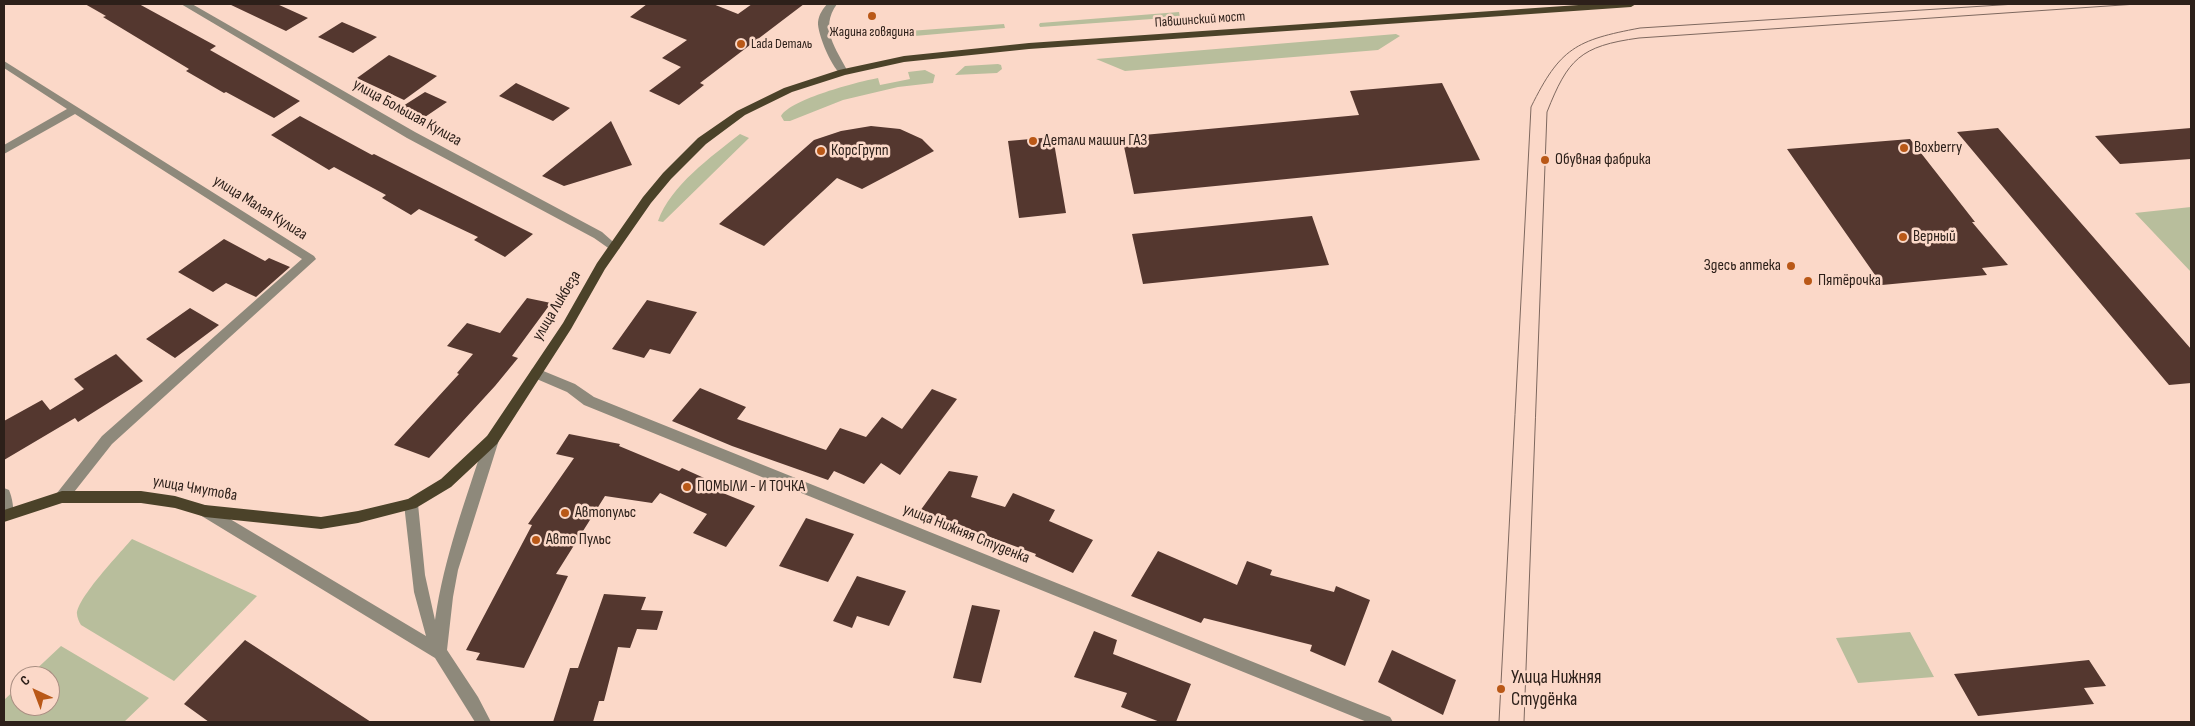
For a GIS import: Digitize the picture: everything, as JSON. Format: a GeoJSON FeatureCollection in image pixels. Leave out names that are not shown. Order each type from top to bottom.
{"type":"FeatureCollection","features":[{"type":"Feature","properties":{"kind":"main road","name":"Павшинский мост"},"geometry":{"type":"LineString","coordinates":[[951,53],[1631,4]]}},
{"type":"Feature","properties":{"kind":"main road","name":"улица Ликбеза"},"geometry":{"type":"LineString","coordinates":[[411,504],[446,483],[492,440],[614,248],[647,200],[702,141],[740,113],[788,90],[843,72],[904,59],[951,53]]}},
{"type":"Feature","properties":{"kind":"main road","name":"улица Чмутова"},"geometry":{"type":"LineString","coordinates":[[6,515],[62,497],[141,497],[175,502],[205,512],[321,522],[358,517],[411,504]]}},
{"type":"Feature","properties":{"kind":"street","name":"улица Большая Кулига"},"geometry":{"type":"LineString","coordinates":[[186,4],[256,42],[411,135],[598,235],[614,248]]}},
{"type":"Feature","properties":{"kind":"street"},"geometry":{"type":"LineString","coordinates":[[832,4],[823,20],[823,33],[843,72]]}},
{"type":"Feature","properties":{"kind":"street","name":"улица Малая Кулига"},"geometry":{"type":"LineString","coordinates":[[4,64],[310,259],[107,440],[62,497]]}},
{"type":"Feature","properties":{"kind":"street"},"geometry":{"type":"LineString","coordinates":[[4,150],[75,109]]}},
{"type":"Feature","properties":{"kind":"street","name":"улица Нижняя Cтуденкa"},"geometry":{"type":"LineString","coordinates":[[536,373],[571,388],[589,401],[1385,722]]}},
{"type":"Feature","properties":{"kind":"street"},"geometry":{"type":"LineString","coordinates":[[441,653],[440,628],[453,566],[492,440]]}},
{"type":"Feature","properties":{"kind":"street"},"geometry":{"type":"LineString","coordinates":[[4,494],[6,515]]}},
{"type":"Feature","properties":{"kind":"street"},"geometry":{"type":"LineString","coordinates":[[411,504],[422,600],[427,621],[441,653],[478,710],[483,722]]}},
{"type":"Feature","properties":{"kind":"street"},"geometry":{"type":"LineString","coordinates":[[205,512],[441,653]]}},
{"type":"Feature","properties":{"kind":"green space"},"geometry":{"type":"Polygon","coordinates":[[[1179,12],[1180,17],[1040,27],[1039,25],[1040,23],[1179,12]]]}},
{"type":"Feature","properties":{"kind":"green space"},"geometry":{"type":"Polygon","coordinates":[[[1004,24],[1005,28],[892,38],[882,33],[1004,24]]]}},
{"type":"Feature","properties":{"kind":"green space"},"geometry":{"type":"Polygon","coordinates":[[[1396,34],[1400,36],[1378,50],[1125,71],[1096,59],[1396,34]]]}},
{"type":"Feature","properties":{"kind":"green space"},"geometry":{"type":"Polygon","coordinates":[[[1001,65],[1002,69],[997,73],[955,75],[965,66],[1001,65]]]}},
{"type":"Feature","properties":{"kind":"green space"},"geometry":{"type":"Polygon","coordinates":[[[925,70],[935,75],[933,83],[898,87],[843,100],[790,121],[784,121],[781,116],[797,103],[825,92],[878,78],[880,85],[910,79],[908,72],[925,70]]]}},
{"type":"Feature","properties":{"kind":"green space"},"geometry":{"type":"Polygon","coordinates":[[[740,134],[749,138],[663,222],[658,221],[672,195],[682,184],[705,162],[740,134]]]}},
{"type":"Feature","properties":{"kind":"green space"},"geometry":{"type":"Polygon","coordinates":[[[2191,207],[2191,272],[2135,213],[2191,207]]]}},
{"type":"Feature","properties":{"kind":"green space"},"geometry":{"type":"Polygon","coordinates":[[[132,539],[257,596],[174,681],[81,625],[78,618],[79,607],[84,597],[100,575],[132,539]]]}},
{"type":"Feature","properties":{"kind":"green space"},"geometry":{"type":"Polygon","coordinates":[[[1910,632],[1934,677],[1858,683],[1836,638],[1910,632]]]}},
{"type":"Feature","properties":{"kind":"green space"},"geometry":{"type":"Polygon","coordinates":[[[61,646],[149,698],[124,722],[4,722],[4,700],[10,694],[10,716],[60,716],[60,666],[40,666],[61,646]]]}},
{"type":"Feature","properties":{"kind":"building"},"geometry":{"type":"Polygon","coordinates":[[[85,4],[139,4],[216,46],[210,50],[300,101],[274,118],[226,92],[224,93],[186,71],[189,69],[85,4]]]}},
{"type":"Feature","properties":{"kind":"building"},"geometry":{"type":"Polygon","coordinates":[[[229,4],[277,4],[308,18],[286,31],[229,4]]]}},
{"type":"Feature","properties":{"kind":"building"},"geometry":{"type":"Polygon","coordinates":[[[647,4],[713,4],[738,14],[752,4],[804,4],[700,83],[704,85],[679,105],[649,91],[681,67],[662,58],[687,40],[630,17],[647,4]]]}},
{"type":"Feature","properties":{"kind":"building"},"geometry":{"type":"Polygon","coordinates":[[[342,22],[377,37],[353,53],[318,37],[342,22]]]}},
{"type":"Feature","properties":{"kind":"building"},"geometry":{"type":"Polygon","coordinates":[[[389,55],[437,76],[404,100],[357,78],[389,55]]]}},
{"type":"Feature","properties":{"kind":"building"},"geometry":{"type":"Polygon","coordinates":[[[516,83],[570,108],[553,121],[499,96],[516,83]]]}},
{"type":"Feature","properties":{"kind":"building"},"geometry":{"type":"Polygon","coordinates":[[[1442,83],[1480,160],[1134,194],[1122,137],[1359,115],[1350,91],[1442,83]]]}},
{"type":"Feature","properties":{"kind":"building"},"geometry":{"type":"Polygon","coordinates":[[[425,92],[447,102],[425,117],[403,106],[425,92]]]}},
{"type":"Feature","properties":{"kind":"building"},"geometry":{"type":"Polygon","coordinates":[[[300,116],[372,155],[374,154],[533,234],[505,257],[474,240],[478,237],[419,209],[411,215],[382,198],[386,195],[334,167],[329,170],[271,135],[300,116]]]}},
{"type":"Feature","properties":{"kind":"building"},"geometry":{"type":"Polygon","coordinates":[[[611,121],[632,165],[564,186],[542,176],[611,121]]]}},
{"type":"Feature","properties":{"kind":"building"},"geometry":{"type":"Polygon","coordinates":[[[871,126],[900,129],[922,139],[934,151],[862,189],[837,178],[764,246],[719,224],[814,140],[841,131],[871,126]]]}},
{"type":"Feature","properties":{"kind":"building"},"geometry":{"type":"Polygon","coordinates":[[[1998,128],[2191,349],[2191,383],[2169,385],[1957,132],[1998,128]]]}},
{"type":"Feature","properties":{"kind":"building"},"geometry":{"type":"Polygon","coordinates":[[[2191,128],[2191,159],[2120,164],[2095,136],[2191,128]]]}},
{"type":"Feature","properties":{"kind":"building"},"geometry":{"type":"Polygon","coordinates":[[[1053,137],[1066,213],[1019,218],[1008,141],[1053,137]]]}},
{"type":"Feature","properties":{"kind":"building","name":"Верный"},"geometry":{"type":"Polygon","coordinates":[[[1910,139],[1975,222],[1972,222],[2008,265],[1982,268],[1987,275],[1882,285],[1787,149],[1910,139]]]}},
{"type":"Feature","properties":{"kind":"building"},"geometry":{"type":"Polygon","coordinates":[[[1312,216],[1329,265],[1143,284],[1132,234],[1312,216]]]}},
{"type":"Feature","properties":{"kind":"building"},"geometry":{"type":"Polygon","coordinates":[[[224,239],[265,261],[269,258],[290,267],[256,297],[226,283],[213,292],[178,272],[224,239]]]}},
{"type":"Feature","properties":{"kind":"building"},"geometry":{"type":"Polygon","coordinates":[[[527,298],[551,303],[512,356],[518,358],[495,386],[429,458],[394,445],[459,374],[457,373],[473,354],[447,346],[467,323],[500,333],[527,298]]]}},
{"type":"Feature","properties":{"kind":"building"},"geometry":{"type":"Polygon","coordinates":[[[647,300],[697,312],[670,354],[650,349],[644,358],[612,349],[647,300]]]}},
{"type":"Feature","properties":{"kind":"building"},"geometry":{"type":"Polygon","coordinates":[[[190,308],[219,325],[175,358],[146,339],[190,308]]]}},
{"type":"Feature","properties":{"kind":"building"},"geometry":{"type":"Polygon","coordinates":[[[116,354],[143,381],[78,422],[75,418],[4,460],[4,421],[42,400],[50,410],[84,389],[74,379],[116,354]]]}},
{"type":"Feature","properties":{"kind":"building"},"geometry":{"type":"Polygon","coordinates":[[[700,388],[746,407],[737,419],[826,450],[840,428],[866,437],[882,417],[902,429],[932,389],[957,399],[900,475],[881,463],[864,484],[834,471],[828,480],[732,446],[672,421],[700,388]]]}},
{"type":"Feature","properties":{"kind":"building"},"geometry":{"type":"Polygon","coordinates":[[[569,434],[620,444],[619,446],[679,471],[682,468],[713,482],[708,487],[755,506],[726,547],[693,533],[707,514],[660,493],[652,503],[605,496],[556,574],[568,576],[524,668],[476,660],[480,653],[466,650],[532,525],[528,524],[574,458],[556,454],[569,434]]]}},
{"type":"Feature","properties":{"kind":"building"},"geometry":{"type":"Polygon","coordinates":[[[949,471],[978,476],[971,497],[1005,507],[1013,493],[1055,510],[1049,521],[1093,540],[1073,573],[1035,556],[1036,554],[920,511],[949,471]]]}},
{"type":"Feature","properties":{"kind":"building"},"geometry":{"type":"Polygon","coordinates":[[[806,518],[854,534],[828,582],[779,566],[806,518]]]}},
{"type":"Feature","properties":{"kind":"building"},"geometry":{"type":"Polygon","coordinates":[[[1158,551],[1237,585],[1247,561],[1272,570],[1270,575],[1334,592],[1336,586],[1370,600],[1345,666],[1310,651],[1312,645],[1204,618],[1201,623],[1131,596],[1158,551]]]}},
{"type":"Feature","properties":{"kind":"building"},"geometry":{"type":"Polygon","coordinates":[[[857,576],[906,591],[889,626],[857,616],[852,628],[833,621],[857,576]]]}},
{"type":"Feature","properties":{"kind":"building"},"geometry":{"type":"Polygon","coordinates":[[[604,594],[646,597],[641,610],[663,611],[657,630],[637,629],[630,648],[618,647],[604,701],[599,701],[593,722],[553,722],[570,668],[578,668],[604,594]]]}},
{"type":"Feature","properties":{"kind":"building"},"geometry":{"type":"Polygon","coordinates":[[[972,605],[1000,610],[981,683],[953,678],[972,605]]]}},
{"type":"Feature","properties":{"kind":"building"},"geometry":{"type":"Polygon","coordinates":[[[1094,631],[1117,640],[1113,654],[1191,684],[1176,722],[1160,722],[1121,707],[1127,693],[1074,677],[1094,631]]]}},
{"type":"Feature","properties":{"kind":"building"},"geometry":{"type":"Polygon","coordinates":[[[245,640],[371,722],[209,722],[184,704],[245,640]]]}},
{"type":"Feature","properties":{"kind":"building"},"geometry":{"type":"Polygon","coordinates":[[[1392,650],[1456,680],[1443,715],[1378,682],[1392,650]]]}},
{"type":"Feature","properties":{"kind":"building"},"geometry":{"type":"Polygon","coordinates":[[[2089,660],[2106,686],[2084,688],[2094,704],[1978,716],[1954,674],[2089,660]]]}},
{"type":"Feature","properties":{"kind":"tram line"},"geometry":{"type":"LineString","coordinates":[[1499,722],[1531,107],[1551,71],[1561,59],[1585,43],[1618,32],[1640,28],[2016,4]]}},
{"type":"Feature","properties":{"kind":"tram line"},"geometry":{"type":"LineString","coordinates":[[1524,722],[1547,112],[1562,79],[1570,67],[1579,58],[1603,45],[1639,38],[2137,4]]}},
{"type":"Feature","properties":{"kind":"place","name":"Жадина говядина"},"geometry":{"type":"Point","coordinates":[872,16]}},
{"type":"Feature","properties":{"kind":"place","name":"Lada Dеталь"},"geometry":{"type":"Point","coordinates":[741,44]}},
{"type":"Feature","properties":{"kind":"place","name":"Детали машин ГАЗ"},"geometry":{"type":"Point","coordinates":[1033,141]}},
{"type":"Feature","properties":{"kind":"place","name":"Boxberry"},"geometry":{"type":"Point","coordinates":[1904,148]}},
{"type":"Feature","properties":{"kind":"place","name":"КорсГрупп"},"geometry":{"type":"Point","coordinates":[821,151]}},
{"type":"Feature","properties":{"kind":"place","name":"Обувная фабрика"},"geometry":{"type":"Point","coordinates":[1545,160]}},
{"type":"Feature","properties":{"kind":"place","name":"Верный"},"geometry":{"type":"Point","coordinates":[1903,237]}},
{"type":"Feature","properties":{"kind":"place","name":"Здесь аптека"},"geometry":{"type":"Point","coordinates":[1791,266]}},
{"type":"Feature","properties":{"kind":"place","name":"Пятёрочка"},"geometry":{"type":"Point","coordinates":[1808,281]}},
{"type":"Feature","properties":{"kind":"place","name":"ПОМЫЛИ - И ТОЧКА"},"geometry":{"type":"Point","coordinates":[687,487]}},
{"type":"Feature","properties":{"kind":"place","name":"Автопульс"},"geometry":{"type":"Point","coordinates":[565,513]}},
{"type":"Feature","properties":{"kind":"place","name":"Авто Пульс"},"geometry":{"type":"Point","coordinates":[536,540]}},
{"type":"Feature","properties":{"kind":"place","name":"Улица Нижняя Студёнка"},"geometry":{"type":"Point","coordinates":[1501,689]}}]}
